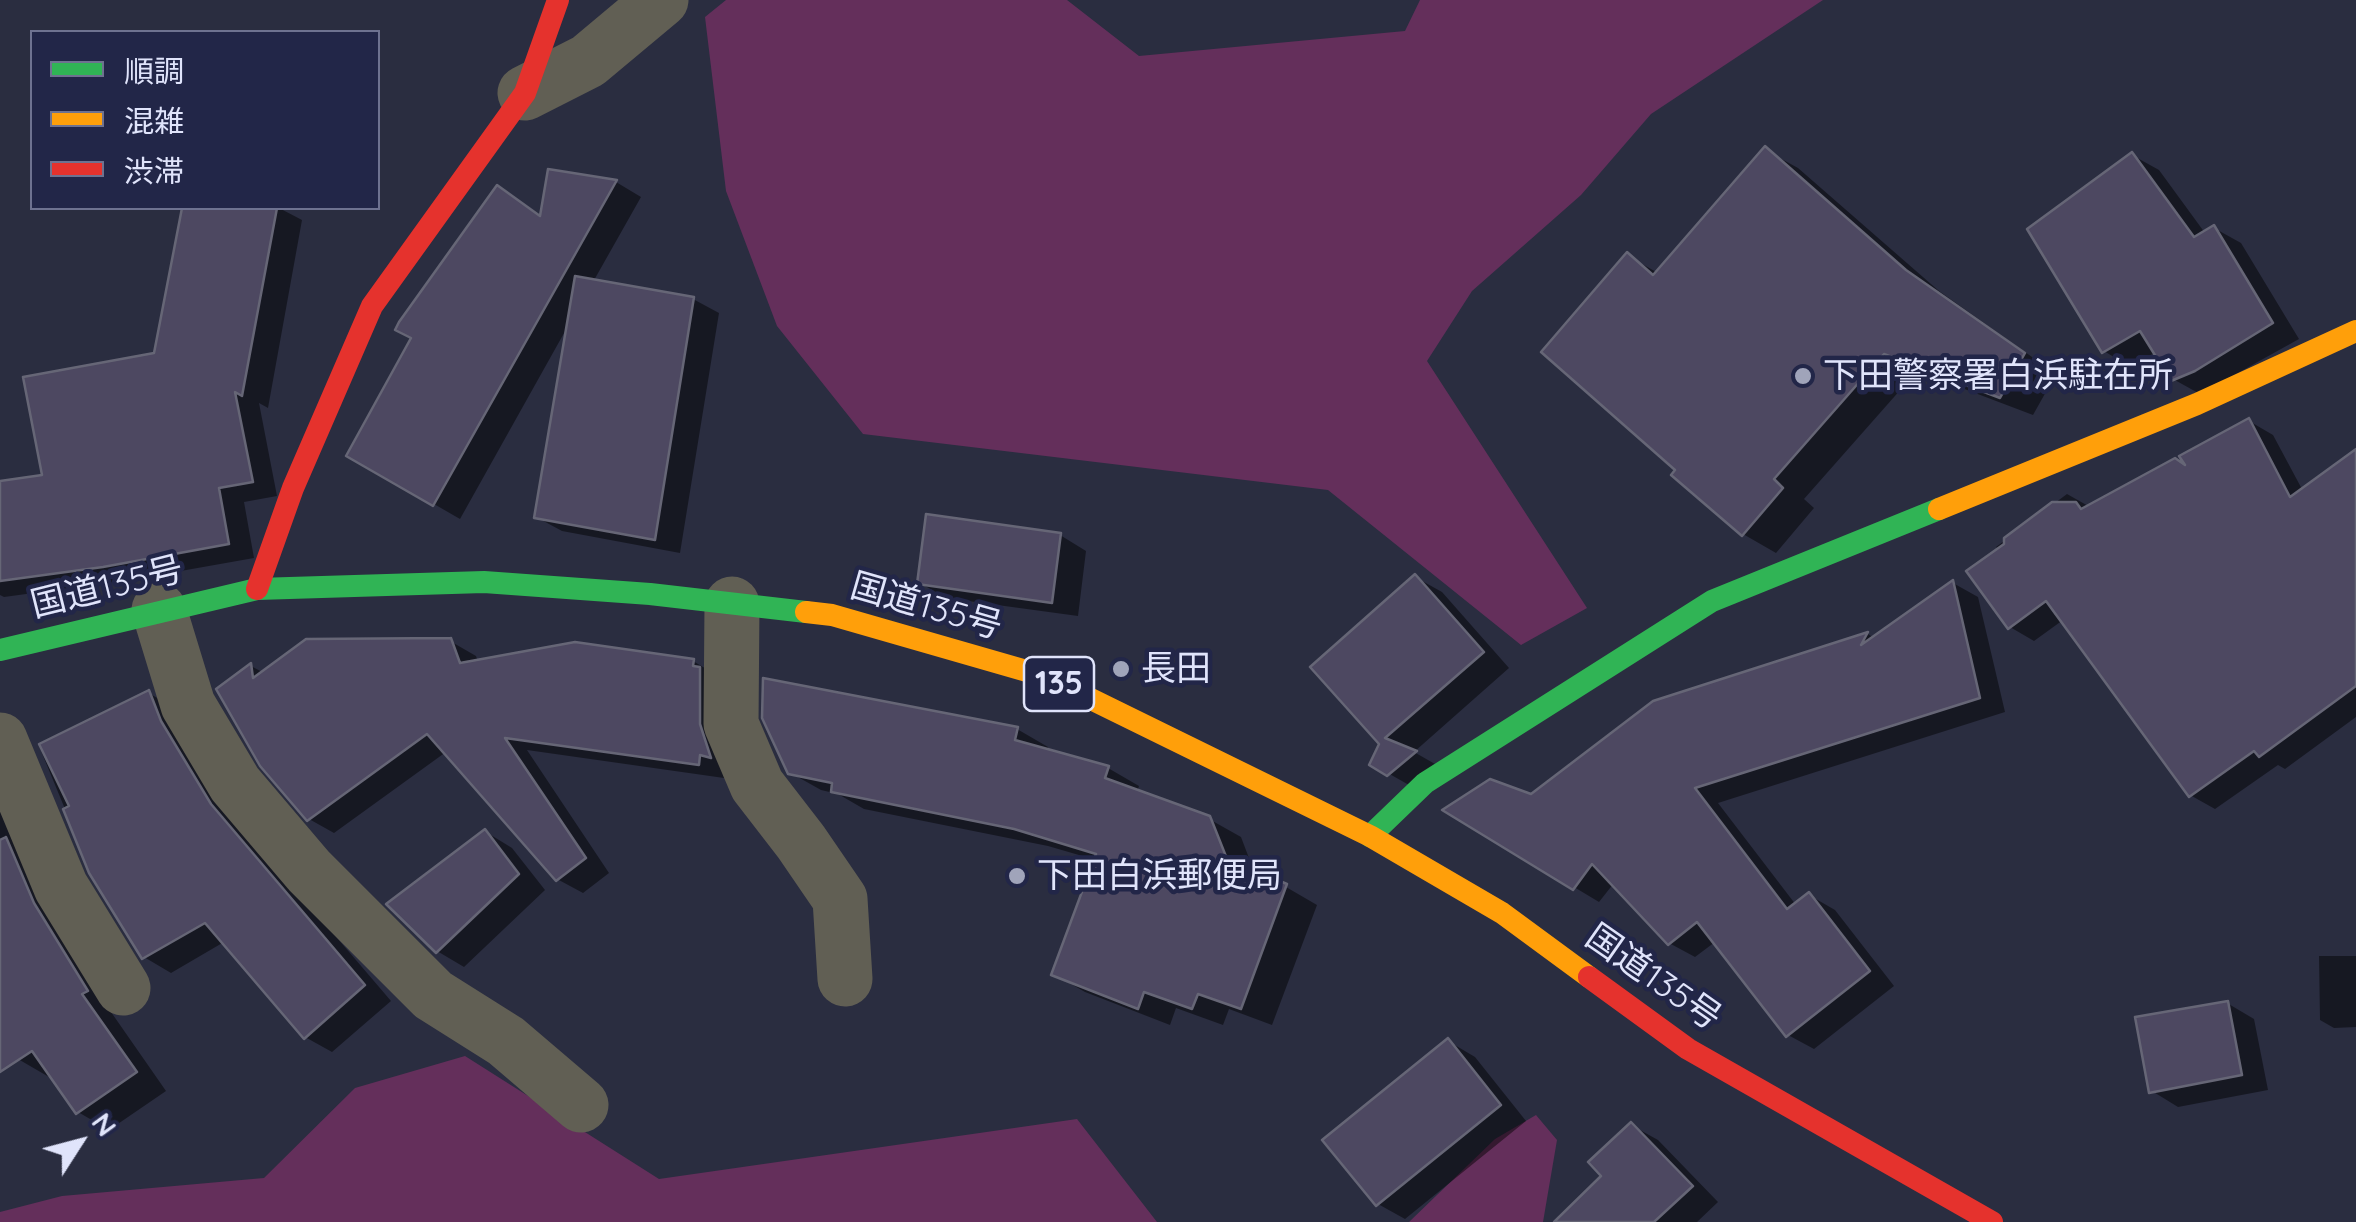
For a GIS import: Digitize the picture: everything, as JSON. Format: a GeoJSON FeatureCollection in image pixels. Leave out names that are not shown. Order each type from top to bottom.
{"type":"FeatureCollection","features":[{"type":"Feature","properties":{"kind":"main road"},"geometry":{"type":"LineString","coordinates":[[257,589],[293,488],[372,306],[525,93],[558,0]]}},
{"type":"Feature","properties":{"kind":"main road"},"geometry":{"type":"LineString","coordinates":[[1370,836],[1425,783],[1712,601],[2197,404],[2356,332]]}},
{"type":"Feature","properties":{"kind":"main road","name":"国道135号"},"geometry":{"type":"LineString","coordinates":[[0,650],[257,589],[484,582],[650,594],[832,615],[1044,676],[1370,836],[1502,913],[1688,1048],[1992,1222]]}},
{"type":"Feature","properties":{"kind":"street"},"geometry":{"type":"LineString","coordinates":[[525,93],[588,62],[661,0]]}},
{"type":"Feature","properties":{"kind":"street"},"geometry":{"type":"LineString","coordinates":[[732,604],[731,724],[757,785],[802,842],[840,900],[845,979]]}},
{"type":"Feature","properties":{"kind":"street"},"geometry":{"type":"LineString","coordinates":[[160,610],[188,705],[235,784],[309,871],[433,995],[506,1041],[582,1105]]}},
{"type":"Feature","properties":{"kind":"street"},"geometry":{"type":"LineString","coordinates":[[0,740],[62,887],[122,988]]}},
{"type":"Feature","properties":{"kind":"shaded area"},"geometry":{"type":"Polygon","coordinates":[[[726,0],[1067,0],[1139,56],[1405,31],[1420,0],[1823,0],[1651,114],[1581,195],[1472,291],[1427,361],[1587,608],[1521,645],[1328,490],[863,434],[777,326],[726,191],[705,17],[726,0]]]}},
{"type":"Feature","properties":{"kind":"shaded area"},"geometry":{"type":"Polygon","coordinates":[[[465,1056],[659,1179],[1077,1119],[1157,1222],[0,1222],[0,1212],[62,1196],[264,1178],[355,1088],[465,1056]]]}},
{"type":"Feature","properties":{"kind":"shaded area"},"geometry":{"type":"Polygon","coordinates":[[[1536,1115],[1557,1140],[1543,1222],[1409,1222],[1495,1139],[1536,1115]]]}},
{"type":"Feature","properties":{"kind":"building"},"geometry":{"type":"Polygon","coordinates":[[[1765,146],[1906,270],[2025,353],[2000,398],[1884,354],[1774,479],[1783,488],[1742,536],[1671,475],[1675,470],[1541,352],[1627,252],[1653,275],[1765,146]]]}},
{"type":"Feature","properties":{"kind":"building"},"geometry":{"type":"Polygon","coordinates":[[[2132,152],[2194,237],[2214,225],[2273,323],[2195,371],[2171,381],[2140,331],[2102,353],[2027,229],[2132,152]]]}},
{"type":"Feature","properties":{"kind":"building"},"geometry":{"type":"Polygon","coordinates":[[[548,169],[617,180],[433,506],[346,456],[411,338],[395,330],[399,322],[497,185],[540,216],[548,169]]]}},
{"type":"Feature","properties":{"kind":"building"},"geometry":{"type":"Polygon","coordinates":[[[182,210],[277,210],[242,396],[235,392],[253,482],[219,488],[229,544],[0,581],[0,481],[42,475],[23,377],[154,353],[182,210]]]}},
{"type":"Feature","properties":{"kind":"building"},"geometry":{"type":"Polygon","coordinates":[[[575,276],[694,297],[655,540],[534,518],[575,276]]]}},
{"type":"Feature","properties":{"kind":"building"},"geometry":{"type":"Polygon","coordinates":[[[2249,418],[2290,497],[2356,449],[2356,686],[2259,757],[2254,751],[2189,797],[2046,601],[2008,629],[1966,571],[2052,502],[2076,502],[2081,509],[2175,458],[2185,465],[2179,456],[2249,418]]]}},
{"type":"Feature","properties":{"kind":"building"},"geometry":{"type":"Polygon","coordinates":[[[926,514],[1061,533],[1052,603],[917,584],[926,514]]]}},
{"type":"Feature","properties":{"kind":"building"},"geometry":{"type":"Polygon","coordinates":[[[1415,574],[1484,652],[1385,738],[1417,751],[1387,776],[1369,765],[1379,744],[1310,667],[1415,574]]]}},
{"type":"Feature","properties":{"kind":"building"},"geometry":{"type":"Polygon","coordinates":[[[1953,580],[1980,698],[1695,788],[1787,909],[1809,892],[1870,971],[1786,1037],[1697,922],[1668,945],[1592,864],[1573,890],[1442,810],[1490,779],[1531,794],[1653,701],[1868,632],[1861,645],[1953,580]]]}},
{"type":"Feature","properties":{"kind":"building"},"geometry":{"type":"Polygon","coordinates":[[[451,638],[460,663],[575,642],[694,659],[693,666],[700,667],[700,724],[711,758],[700,755],[699,765],[505,738],[586,858],[556,881],[427,734],[307,821],[260,766],[216,689],[251,663],[253,678],[306,639],[451,638]]]}},
{"type":"Feature","properties":{"kind":"building"},"geometry":{"type":"Polygon","coordinates":[[[763,678],[1018,727],[1015,740],[1109,766],[1105,778],[1210,816],[1227,859],[1287,884],[1241,1009],[1198,994],[1192,1009],[1144,992],[1138,1009],[1051,975],[1096,854],[1014,829],[831,792],[832,783],[788,774],[762,718],[763,678]]]}},
{"type":"Feature","properties":{"kind":"building"},"geometry":{"type":"Polygon","coordinates":[[[149,690],[161,721],[211,804],[365,985],[304,1039],[205,923],[142,959],[89,873],[63,809],[69,806],[39,744],[149,690]]]}},
{"type":"Feature","properties":{"kind":"building"},"geometry":{"type":"Polygon","coordinates":[[[485,829],[519,874],[436,953],[386,904],[485,829]]]}},
{"type":"Feature","properties":{"kind":"building"},"geometry":{"type":"Polygon","coordinates":[[[6,837],[34,903],[88,991],[82,994],[137,1072],[76,1114],[32,1051],[0,1072],[0,840],[6,837]]]}},
{"type":"Feature","properties":{"kind":"building"},"geometry":{"type":"Polygon","coordinates":[[[2228,1001],[2242,1075],[2149,1093],[2135,1017],[2228,1001]]]}},
{"type":"Feature","properties":{"kind":"building"},"geometry":{"type":"Polygon","coordinates":[[[1448,1038],[1501,1105],[1376,1206],[1322,1140],[1448,1038]]]}},
{"type":"Feature","properties":{"kind":"building"},"geometry":{"type":"Polygon","coordinates":[[[1631,1122],[1693,1186],[1654,1222],[1554,1222],[1601,1176],[1588,1162],[1631,1122]]]}},
{"type":"Feature","properties":{"kind":"traffic: fast"},"geometry":{"type":"LineString","coordinates":[[1370,836],[1425,783],[1712,601],[1939,509]]}},
{"type":"Feature","properties":{"kind":"traffic: fast"},"geometry":{"type":"LineString","coordinates":[[0,650],[257,589],[484,582],[650,594],[806,612]]}},
{"type":"Feature","properties":{"kind":"traffic: slow"},"geometry":{"type":"LineString","coordinates":[[1939,509],[2197,404],[2356,331]]}},
{"type":"Feature","properties":{"kind":"traffic: slow"},"geometry":{"type":"LineString","coordinates":[[806,612],[832,615],[1044,676],[1370,836],[1502,913],[1589,977]]}},
{"type":"Feature","properties":{"kind":"traffic: jam"},"geometry":{"type":"LineString","coordinates":[[257,589],[293,488],[372,306],[525,93],[558,0]]}},
{"type":"Feature","properties":{"kind":"traffic: jam"},"geometry":{"type":"LineString","coordinates":[[1589,977],[1688,1049],[1992,1222]]}},
{"type":"Feature","properties":{"kind":"place","name":"下田警察署白浜駐在所"},"geometry":{"type":"Point","coordinates":[1803,376]}},
{"type":"Feature","properties":{"kind":"place","name":"長田"},"geometry":{"type":"Point","coordinates":[1121,669]}},
{"type":"Feature","properties":{"kind":"place","name":"下田白浜郵便局"},"geometry":{"type":"Point","coordinates":[1017,876]}}]}
